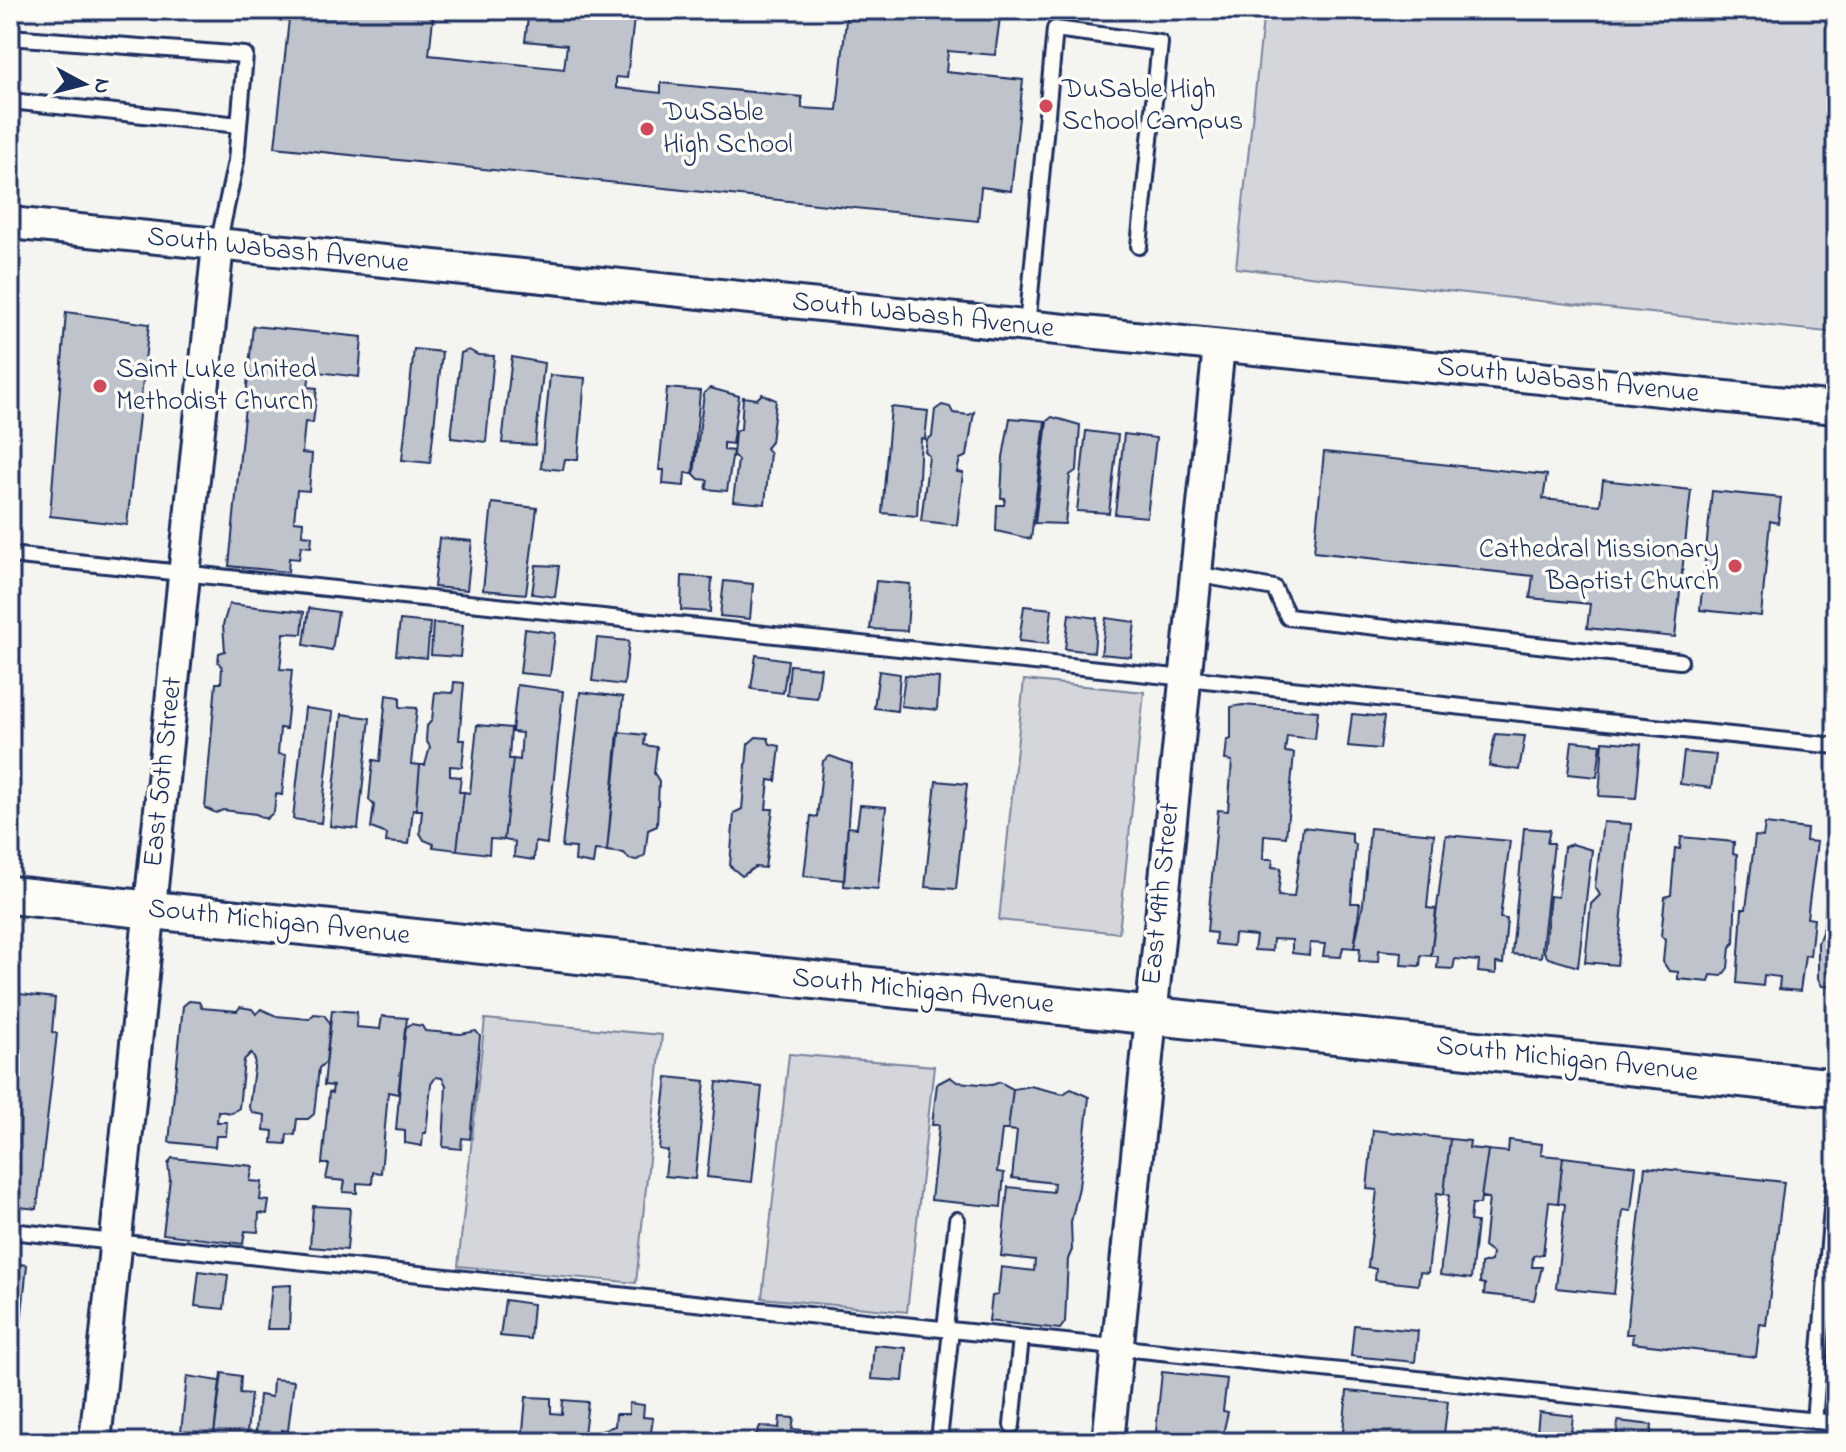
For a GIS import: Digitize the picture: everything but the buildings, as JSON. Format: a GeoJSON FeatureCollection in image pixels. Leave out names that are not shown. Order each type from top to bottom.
{"type":"FeatureCollection","features":[{"type":"Feature","properties":{"kind":"street","name":"South Wabash Avenue"},"geometry":{"type":"LineString","coordinates":[[10,223],[1836,408]]}},
{"type":"Feature","properties":{"kind":"street","name":"East 50th Street"},"geometry":{"type":"LineString","coordinates":[[95,1442],[218,245]]}},
{"type":"Feature","properties":{"kind":"street","name":"East 49th Street"},"geometry":{"type":"LineString","coordinates":[[1108,1442],[1219,346]]}},
{"type":"Feature","properties":{"kind":"street","name":"South Michigan Avenue"},"geometry":{"type":"LineString","coordinates":[[10,895],[1836,1088]]}},
{"type":"Feature","properties":{"kind":"lane"},"geometry":{"type":"LineString","coordinates":[[1027,327],[1055,29],[1160,43],[1139,246]]}},
{"type":"Feature","properties":{"kind":"lane"},"geometry":{"type":"LineString","coordinates":[[10,37],[245,55],[236,161],[218,245]]}},
{"type":"Feature","properties":{"kind":"lane"},"geometry":{"type":"LineString","coordinates":[[10,101],[239,125]]}},
{"type":"Feature","properties":{"kind":"lane"},"geometry":{"type":"LineString","coordinates":[[10,555],[1836,746]]}},
{"type":"Feature","properties":{"kind":"lane"},"geometry":{"type":"LineString","coordinates":[[1195,574],[1274,588],[1288,617],[1680,661]]}},
{"type":"Feature","properties":{"kind":"lane"},"geometry":{"type":"LineString","coordinates":[[1814,1421],[1834,1185]]}},
{"type":"Feature","properties":{"kind":"lane"},"geometry":{"type":"LineString","coordinates":[[939,1440],[957,1220]]}},
{"type":"Feature","properties":{"kind":"lane"},"geometry":{"type":"LineString","coordinates":[[10,1231],[1836,1423]]}},
{"type":"Feature","properties":{"kind":"lane"},"geometry":{"type":"LineString","coordinates":[[1012,1425],[1021,1338]]}},
{"type":"Feature","properties":{"kind":"shaded area"},"geometry":{"type":"Polygon","coordinates":[[[1264,10],[1836,10],[1836,333],[1236,268],[1264,10]]]}},
{"type":"Feature","properties":{"kind":"shaded area"},"geometry":{"type":"Polygon","coordinates":[[[1024,680],[1144,692],[1119,933],[999,920],[1024,680]]]}},
{"type":"Feature","properties":{"kind":"shaded area"},"geometry":{"type":"Polygon","coordinates":[[[485,1019],[662,1035],[636,1283],[458,1266],[485,1019]]]}},
{"type":"Feature","properties":{"kind":"shaded area"},"geometry":{"type":"Polygon","coordinates":[[[789,1054],[934,1066],[907,1312],[762,1298],[789,1054]]]}},
{"type":"Feature","properties":{"kind":"place","name":"DuSable High School Campus"},"geometry":{"type":"Point","coordinates":[1046,106]}},
{"type":"Feature","properties":{"kind":"place","name":"DuSable High School"},"geometry":{"type":"Point","coordinates":[647,129]}},
{"type":"Feature","properties":{"kind":"place","name":"Saint Luke United Methodist Church"},"geometry":{"type":"Point","coordinates":[100,386]}},
{"type":"Feature","properties":{"kind":"place","name":"Cathedral Missionary Baptist Church"},"geometry":{"type":"Point","coordinates":[1735,566]}}]}
